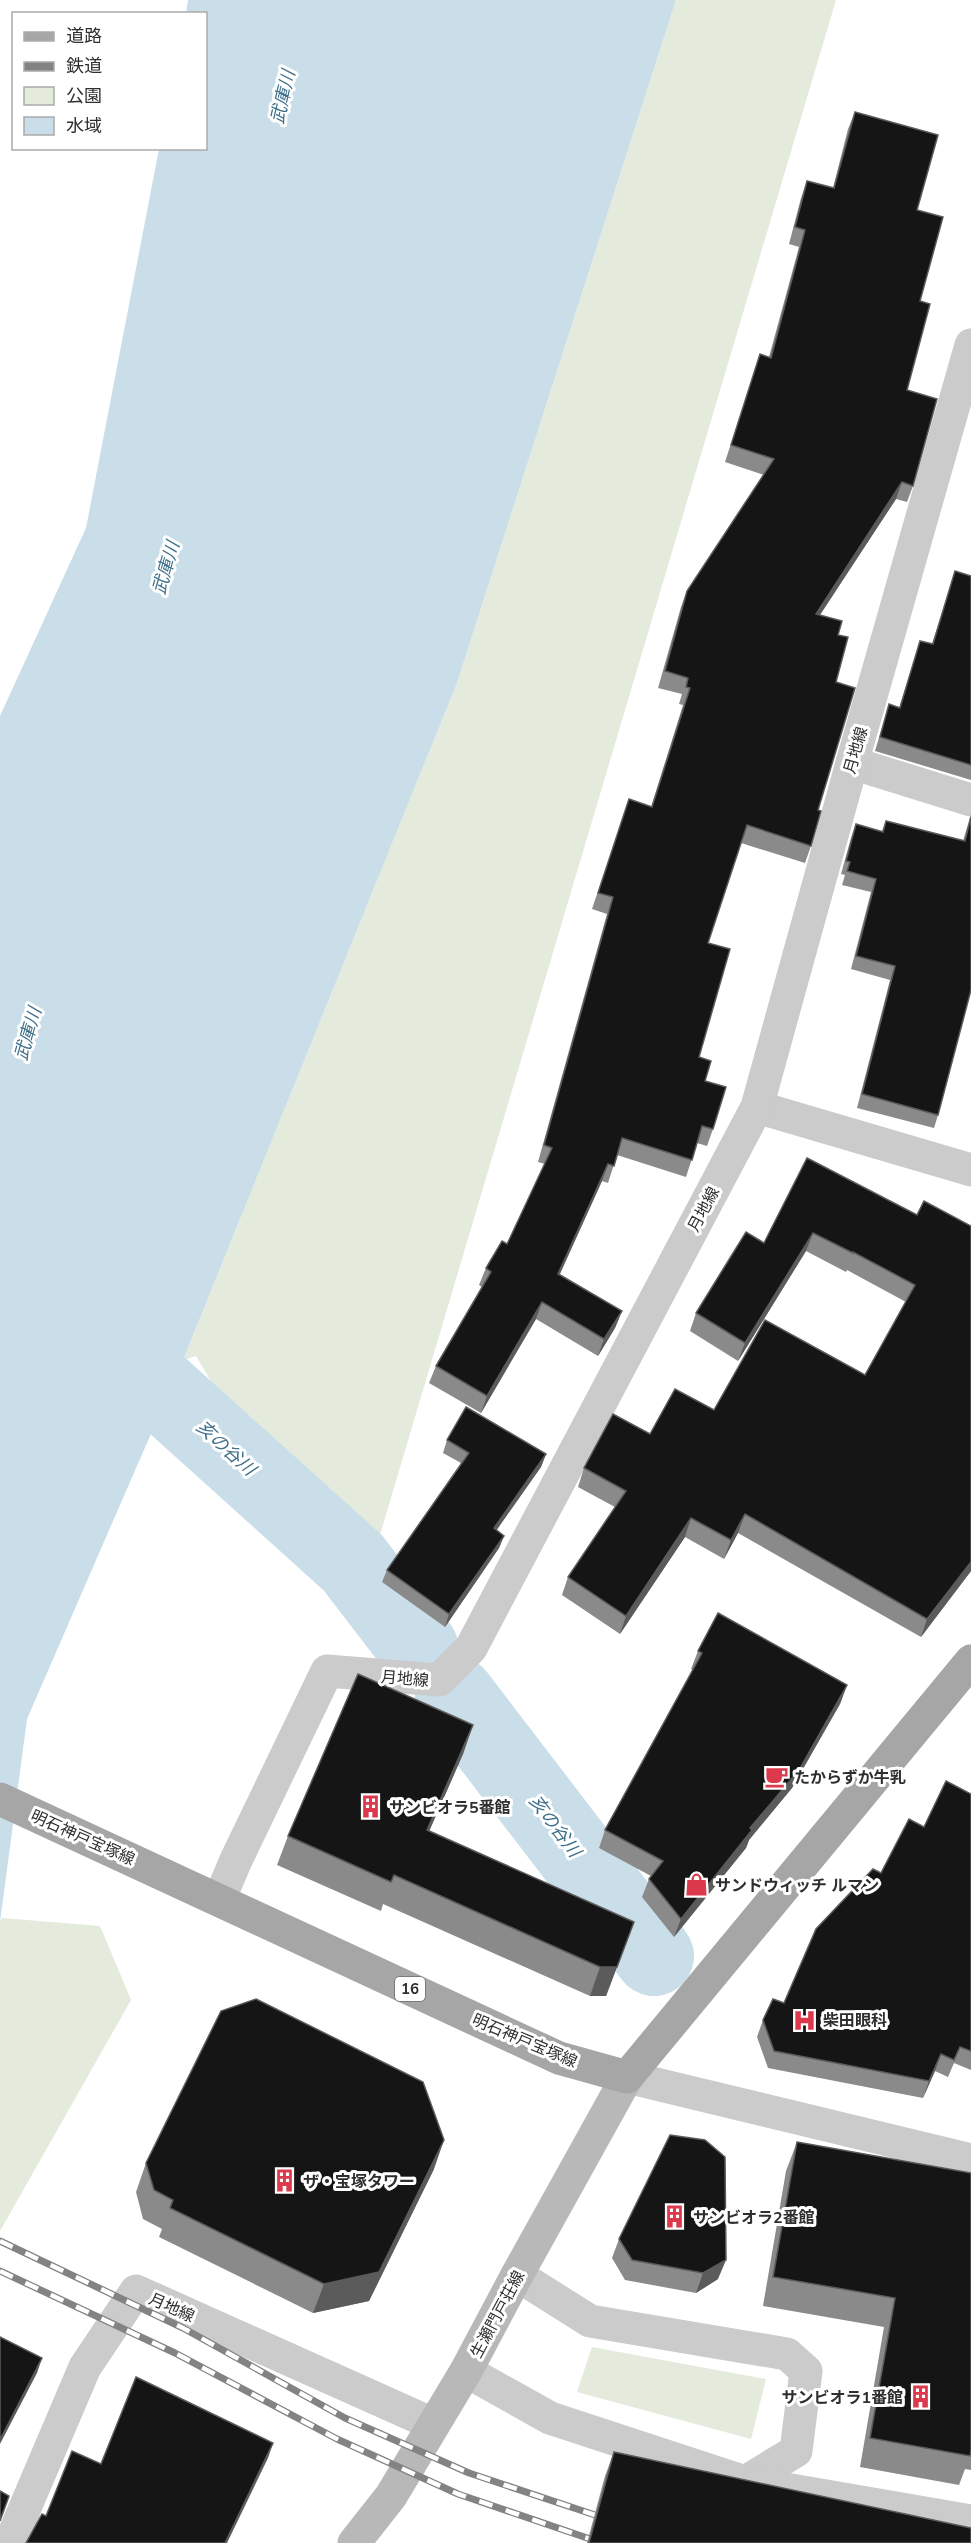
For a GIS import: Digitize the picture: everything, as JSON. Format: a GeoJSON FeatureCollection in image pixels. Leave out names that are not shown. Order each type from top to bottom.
{"type":"FeatureCollection","features":[{"type":"Feature","properties":{"kind":"main road"},"geometry":{"type":"LineString","coordinates":[[627,2077],[971,1661]]}},
{"type":"Feature","properties":{"kind":"main road","name":"明石神戸宝塚線"},"geometry":{"type":"LineString","coordinates":[[0,1799],[559,2058],[627,2077]]}},
{"type":"Feature","properties":{"kind":"main road","name":"生瀬門戸荘線"},"geometry":{"type":"LineString","coordinates":[[354,2543],[391,2496],[466,2371],[627,2077]]}},
{"type":"Feature","properties":{"kind":"street","name":"月地線"},"geometry":{"type":"LineString","coordinates":[[208,1894],[236,1860],[327,1671],[439,1680],[471,1648],[757,1107],[971,345]]}},
{"type":"Feature","properties":{"kind":"street"},"geometry":{"type":"LineString","coordinates":[[852,763],[971,800]]}},
{"type":"Feature","properties":{"kind":"street"},"geometry":{"type":"LineString","coordinates":[[757,1107],[970,1167]]}},
{"type":"Feature","properties":{"kind":"street"},"geometry":{"type":"LineString","coordinates":[[627,2077],[971,2160]]}},
{"type":"Feature","properties":{"kind":"street"},"geometry":{"type":"LineString","coordinates":[[517,2275],[590,2321],[787,2354],[806,2372],[796,2451],[745,2482]]}},
{"type":"Feature","properties":{"kind":"street","name":"月地線"},"geometry":{"type":"LineString","coordinates":[[10,2543],[85,2367],[136,2291],[433,2424]]}},
{"type":"Feature","properties":{"kind":"street"},"geometry":{"type":"LineString","coordinates":[[466,2371],[550,2418],[745,2482],[971,2521]]}},
{"type":"Feature","properties":{"kind":"green space"},"geometry":{"type":"Polygon","coordinates":[[[676,0],[836,0],[374,1555],[288,1464],[250,1447],[196,1356],[183,1360],[457,683],[676,0]]]}},
{"type":"Feature","properties":{"kind":"green space"},"geometry":{"type":"Polygon","coordinates":[[[2,1918],[100,1926],[131,2000],[0,2231],[0,1922],[2,1918]]]}},
{"type":"Feature","properties":{"kind":"green space"},"geometry":{"type":"Polygon","coordinates":[[[592,2347],[766,2379],[751,2439],[577,2392],[592,2347]]]}},
{"type":"Feature","properties":{"kind":"water","name":"武庫川"},"geometry":{"type":"Polygon","coordinates":[[[188,0],[676,0],[457,683],[183,1360],[27,1719],[0,1922],[0,716],[86,528],[159,150],[207,150],[207,12],[186,12],[188,0]]]}},
{"type":"Feature","properties":{"kind":"building"},"geometry":{"type":"Polygon","coordinates":[[[855,112],[938,135],[917,210],[943,217],[920,301],[930,304],[907,390],[937,399],[913,486],[902,482],[816,614],[842,621],[838,635],[848,637],[836,682],[855,688],[818,810],[821,811],[811,846],[747,825],[708,943],[730,949],[699,1057],[711,1061],[705,1081],[726,1087],[713,1129],[702,1126],[692,1160],[622,1138],[614,1166],[608,1164],[558,1274],[622,1311],[604,1339],[542,1302],[487,1396],[436,1366],[491,1272],[486,1268],[502,1241],[507,1244],[552,1148],[544,1145],[613,897],[598,893],[629,799],[652,807],[690,688],[686,687],[688,678],[665,671],[687,591],[774,459],[731,445],[760,354],[771,358],[805,230],[795,227],[807,181],[834,188],[855,112]]]}},
{"type":"Feature","properties":{"kind":"building"},"geometry":{"type":"Polygon","coordinates":[[[955,571],[971,576],[971,765],[880,737],[889,704],[900,708],[920,641],[933,644],[955,571]]]}},
{"type":"Feature","properties":{"kind":"building"},"geometry":{"type":"Polygon","coordinates":[[[971,817],[971,990],[938,1115],[862,1094],[895,966],[856,956],[876,879],[847,871],[850,862],[846,861],[856,824],[883,832],[886,821],[965,841],[971,817]]]}},
{"type":"Feature","properties":{"kind":"building"},"geometry":{"type":"Polygon","coordinates":[[[807,1158],[917,1215],[924,1201],[971,1226],[971,1562],[927,1619],[745,1514],[731,1540],[691,1518],[626,1616],[568,1577],[626,1491],[584,1468],[613,1414],[650,1434],[675,1389],[714,1410],[765,1320],[865,1375],[915,1285],[813,1233],[745,1343],[696,1313],[746,1232],[764,1243],[807,1158]]]}},
{"type":"Feature","properties":{"kind":"building"},"geometry":{"type":"Polygon","coordinates":[[[466,1407],[546,1454],[494,1528],[504,1536],[449,1614],[387,1570],[469,1453],[447,1440],[466,1407]]]}},
{"type":"Feature","properties":{"kind":"building"},"geometry":{"type":"Polygon","coordinates":[[[718,1613],[847,1685],[799,1770],[750,1828],[752,1830],[681,1919],[649,1879],[663,1861],[605,1830],[702,1653],[698,1651],[718,1613]]]}},
{"type":"Feature","properties":{"kind":"building","name":"サンビオラ5番館"},"geometry":{"type":"Polygon","coordinates":[[[358,1674],[473,1725],[427,1830],[634,1922],[617,1967],[600,1967],[394,1875],[391,1882],[288,1836],[358,1674]]]}},
{"type":"Feature","properties":{"kind":"building"},"geometry":{"type":"Polygon","coordinates":[[[946,1781],[971,1794],[971,2051],[960,2047],[954,2060],[941,2054],[929,2081],[774,2051],[763,2020],[773,1999],[784,2003],[816,1929],[873,1869],[881,1873],[909,1819],[924,1827],[946,1781]]]}},
{"type":"Feature","properties":{"kind":"building","name":"ザ・宝塚タワー"},"geometry":{"type":"Polygon","coordinates":[[[256,1999],[423,2082],[444,2140],[379,2272],[324,2284],[170,2208],[173,2200],[154,2190],[146,2163],[221,2011],[256,1999]]]}},
{"type":"Feature","properties":{"kind":"building","name":"サンビオラ2番館"},"geometry":{"type":"Polygon","coordinates":[[[670,2135],[705,2140],[725,2157],[726,2260],[703,2273],[632,2260],[619,2239],[670,2135]]]}},
{"type":"Feature","properties":{"kind":"building","name":"サンビオラ1番館"},"geometry":{"type":"Polygon","coordinates":[[[797,2142],[971,2173],[970,2456],[870,2438],[895,2298],[773,2277],[797,2142]]]}},
{"type":"Feature","properties":{"kind":"building"},"geometry":{"type":"Polygon","coordinates":[[[0,2337],[42,2358],[0,2440],[0,2337]]]}},
{"type":"Feature","properties":{"kind":"building"},"geometry":{"type":"Polygon","coordinates":[[[136,2377],[273,2443],[225,2543],[26,2543],[42,2514],[46,2516],[72,2451],[101,2464],[136,2377]]]}},
{"type":"Feature","properties":{"kind":"building"},"geometry":{"type":"Polygon","coordinates":[[[614,2452],[971,2528],[971,2543],[589,2543],[614,2452]]]}},
{"type":"Feature","properties":{"kind":"building"},"geometry":{"type":"Polygon","coordinates":[[[0,2491],[9,2496],[0,2521],[0,2491]]]}},
{"type":"Feature","properties":{"kind":"waterway","name":"亥の谷川"},"geometry":{"type":"LineString","coordinates":[[0,1286],[159,1388],[353,1563],[419,1649]]}},
{"type":"Feature","properties":{"kind":"waterway","name":"亥の谷川"},"geometry":{"type":"LineString","coordinates":[[455,1696],[654,1956]]}},
{"type":"Feature","properties":{"kind":"railway"},"geometry":{"type":"LineString","coordinates":[[0,2241],[183,2328],[345,2418],[469,2473],[610,2520]]}},
{"type":"Feature","properties":{"kind":"railway"},"geometry":{"type":"LineString","coordinates":[[0,2271],[175,2353],[337,2439],[458,2494],[602,2543]]}},
{"type":"Feature","properties":{"kind":"place","name":"たからずか牛乳"},"geometry":{"type":"Point","coordinates":[776,1777]}},
{"type":"Feature","properties":{"kind":"place","name":"サンビオラ5番館"},"geometry":{"type":"Point","coordinates":[371,1807]}},
{"type":"Feature","properties":{"kind":"place","name":"サンドウィッチ ルマン"},"geometry":{"type":"Point","coordinates":[697,1885]}},
{"type":"Feature","properties":{"kind":"place","name":"柴田眼科"},"geometry":{"type":"Point","coordinates":[805,2020]}},
{"type":"Feature","properties":{"kind":"place","name":"ザ・宝塚タワー"},"geometry":{"type":"Point","coordinates":[285,2181]}},
{"type":"Feature","properties":{"kind":"place","name":"サンビオラ2番館"},"geometry":{"type":"Point","coordinates":[675,2217]}},
{"type":"Feature","properties":{"kind":"place","name":"サンビオラ1番館"},"geometry":{"type":"Point","coordinates":[921,2397]}}]}
